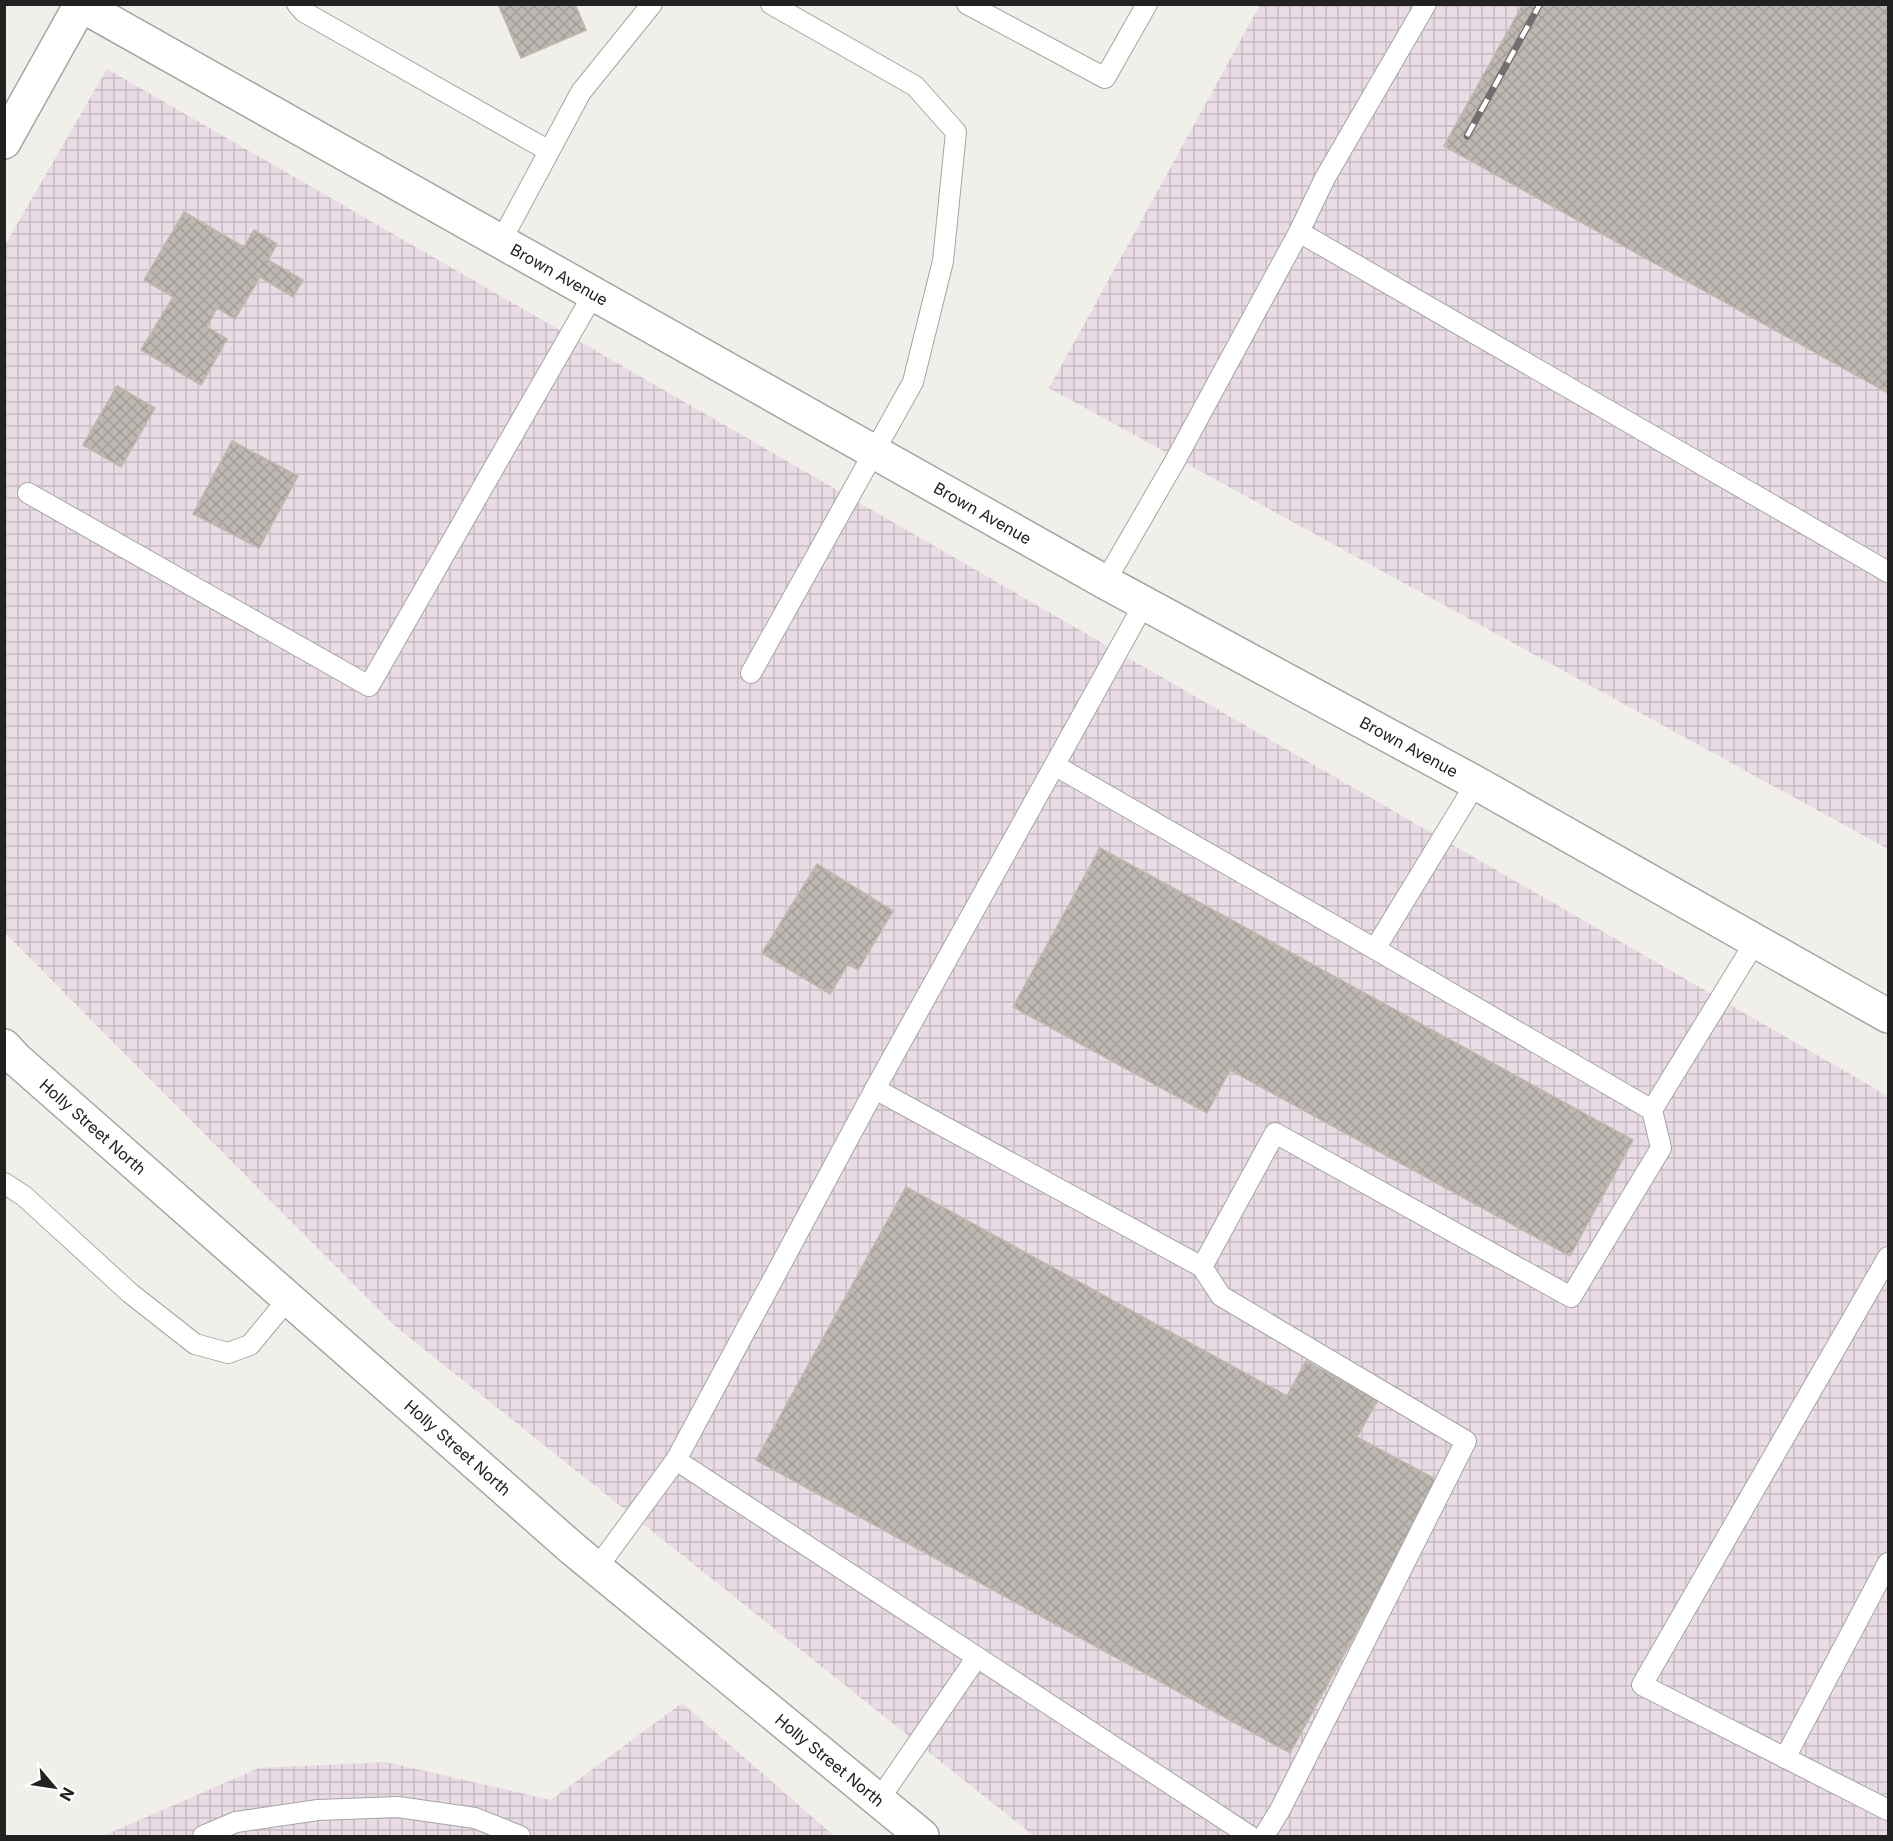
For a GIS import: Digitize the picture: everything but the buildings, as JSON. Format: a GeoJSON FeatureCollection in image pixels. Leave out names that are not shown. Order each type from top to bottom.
{"type":"FeatureCollection","features":[{"type":"Feature","properties":{"kind":"street","name":"Brown Avenue"},"geometry":{"type":"LineString","coordinates":[[80,5],[1106,582],[1476,783],[1888,1016]]}},
{"type":"Feature","properties":{"kind":"street"},"geometry":{"type":"LineString","coordinates":[[4,142],[80,5]]}},
{"type":"Feature","properties":{"kind":"street","name":"Holly Street North"},"geometry":{"type":"LineString","coordinates":[[4,1046],[288,1299],[597,1568],[922,1836]]}},
{"type":"Feature","properties":{"kind":"lane"},"geometry":{"type":"LineString","coordinates":[[297,4],[304,12],[549,152]]}},
{"type":"Feature","properties":{"kind":"lane"},"geometry":{"type":"LineString","coordinates":[[501,241],[581,92],[652,4]]}},
{"type":"Feature","properties":{"kind":"lane"},"geometry":{"type":"LineString","coordinates":[[751,673],[913,382],[943,261],[956,132],[915,86],[771,4]]}},
{"type":"Feature","properties":{"kind":"lane"},"geometry":{"type":"LineString","coordinates":[[967,4],[1105,78],[1147,4]]}},
{"type":"Feature","properties":{"kind":"lane"},"geometry":{"type":"LineString","coordinates":[[1106,582],[1175,461],[1299,232],[1325,178],[1426,4]]}},
{"type":"Feature","properties":{"kind":"lane"},"geometry":{"type":"LineString","coordinates":[[1299,232],[1888,572]]}},
{"type":"Feature","properties":{"kind":"lane"},"geometry":{"type":"LineString","coordinates":[[28,493],[369,686],[594,293]]}},
{"type":"Feature","properties":{"kind":"lane"},"geometry":{"type":"LineString","coordinates":[[597,1568],[676,1461],[875,1089],[1145,602]]}},
{"type":"Feature","properties":{"kind":"lane"},"geometry":{"type":"LineString","coordinates":[[1056,766],[1652,1110]]}},
{"type":"Feature","properties":{"kind":"lane"},"geometry":{"type":"LineString","coordinates":[[1375,949],[1476,783]]}},
{"type":"Feature","properties":{"kind":"lane"},"geometry":{"type":"LineString","coordinates":[[1202,1267],[1275,1133],[1571,1297],[1661,1149],[1652,1110],[1755,942]]}},
{"type":"Feature","properties":{"kind":"lane"},"geometry":{"type":"LineString","coordinates":[[875,1089],[1202,1267],[1221,1296],[1467,1441],[1286,1799],[1264,1836]]}},
{"type":"Feature","properties":{"kind":"lane"},"geometry":{"type":"LineString","coordinates":[[4,1183],[24,1196],[130,1293],[195,1344],[228,1353],[250,1345],[288,1299]]}},
{"type":"Feature","properties":{"kind":"lane"},"geometry":{"type":"LineString","coordinates":[[1888,1257],[1642,1685],[1888,1810]]}},
{"type":"Feature","properties":{"kind":"lane"},"geometry":{"type":"LineString","coordinates":[[676,1461],[1250,1836]]}},
{"type":"Feature","properties":{"kind":"lane"},"geometry":{"type":"LineString","coordinates":[[1785,1758],[1888,1563]]}},
{"type":"Feature","properties":{"kind":"lane"},"geometry":{"type":"LineString","coordinates":[[878,1801],[977,1657]]}},
{"type":"Feature","properties":{"kind":"lane"},"geometry":{"type":"LineString","coordinates":[[203,1836],[236,1822],[248,1820],[318,1810],[398,1807],[475,1818],[520,1836]]}},
{"type":"Feature","properties":{"kind":"shaded area"},"geometry":{"type":"Polygon","coordinates":[[[1260,5],[1888,5],[1888,849],[1049,388],[1260,5]]]}},
{"type":"Feature","properties":{"kind":"shaded area"},"geometry":{"type":"Polygon","coordinates":[[[107,69],[1888,1096],[1888,1836],[1034,1836],[395,1326],[5,933],[5,245],[107,69]]]}},
{"type":"Feature","properties":{"kind":"shaded area"},"geometry":{"type":"Polygon","coordinates":[[[682,1703],[834,1836],[103,1836],[259,1768],[386,1762],[551,1800],[682,1703]]]}},
{"type":"Feature","properties":{"kind":"railway"},"geometry":{"type":"LineString","coordinates":[[1467,136],[1540,4]]}}]}
